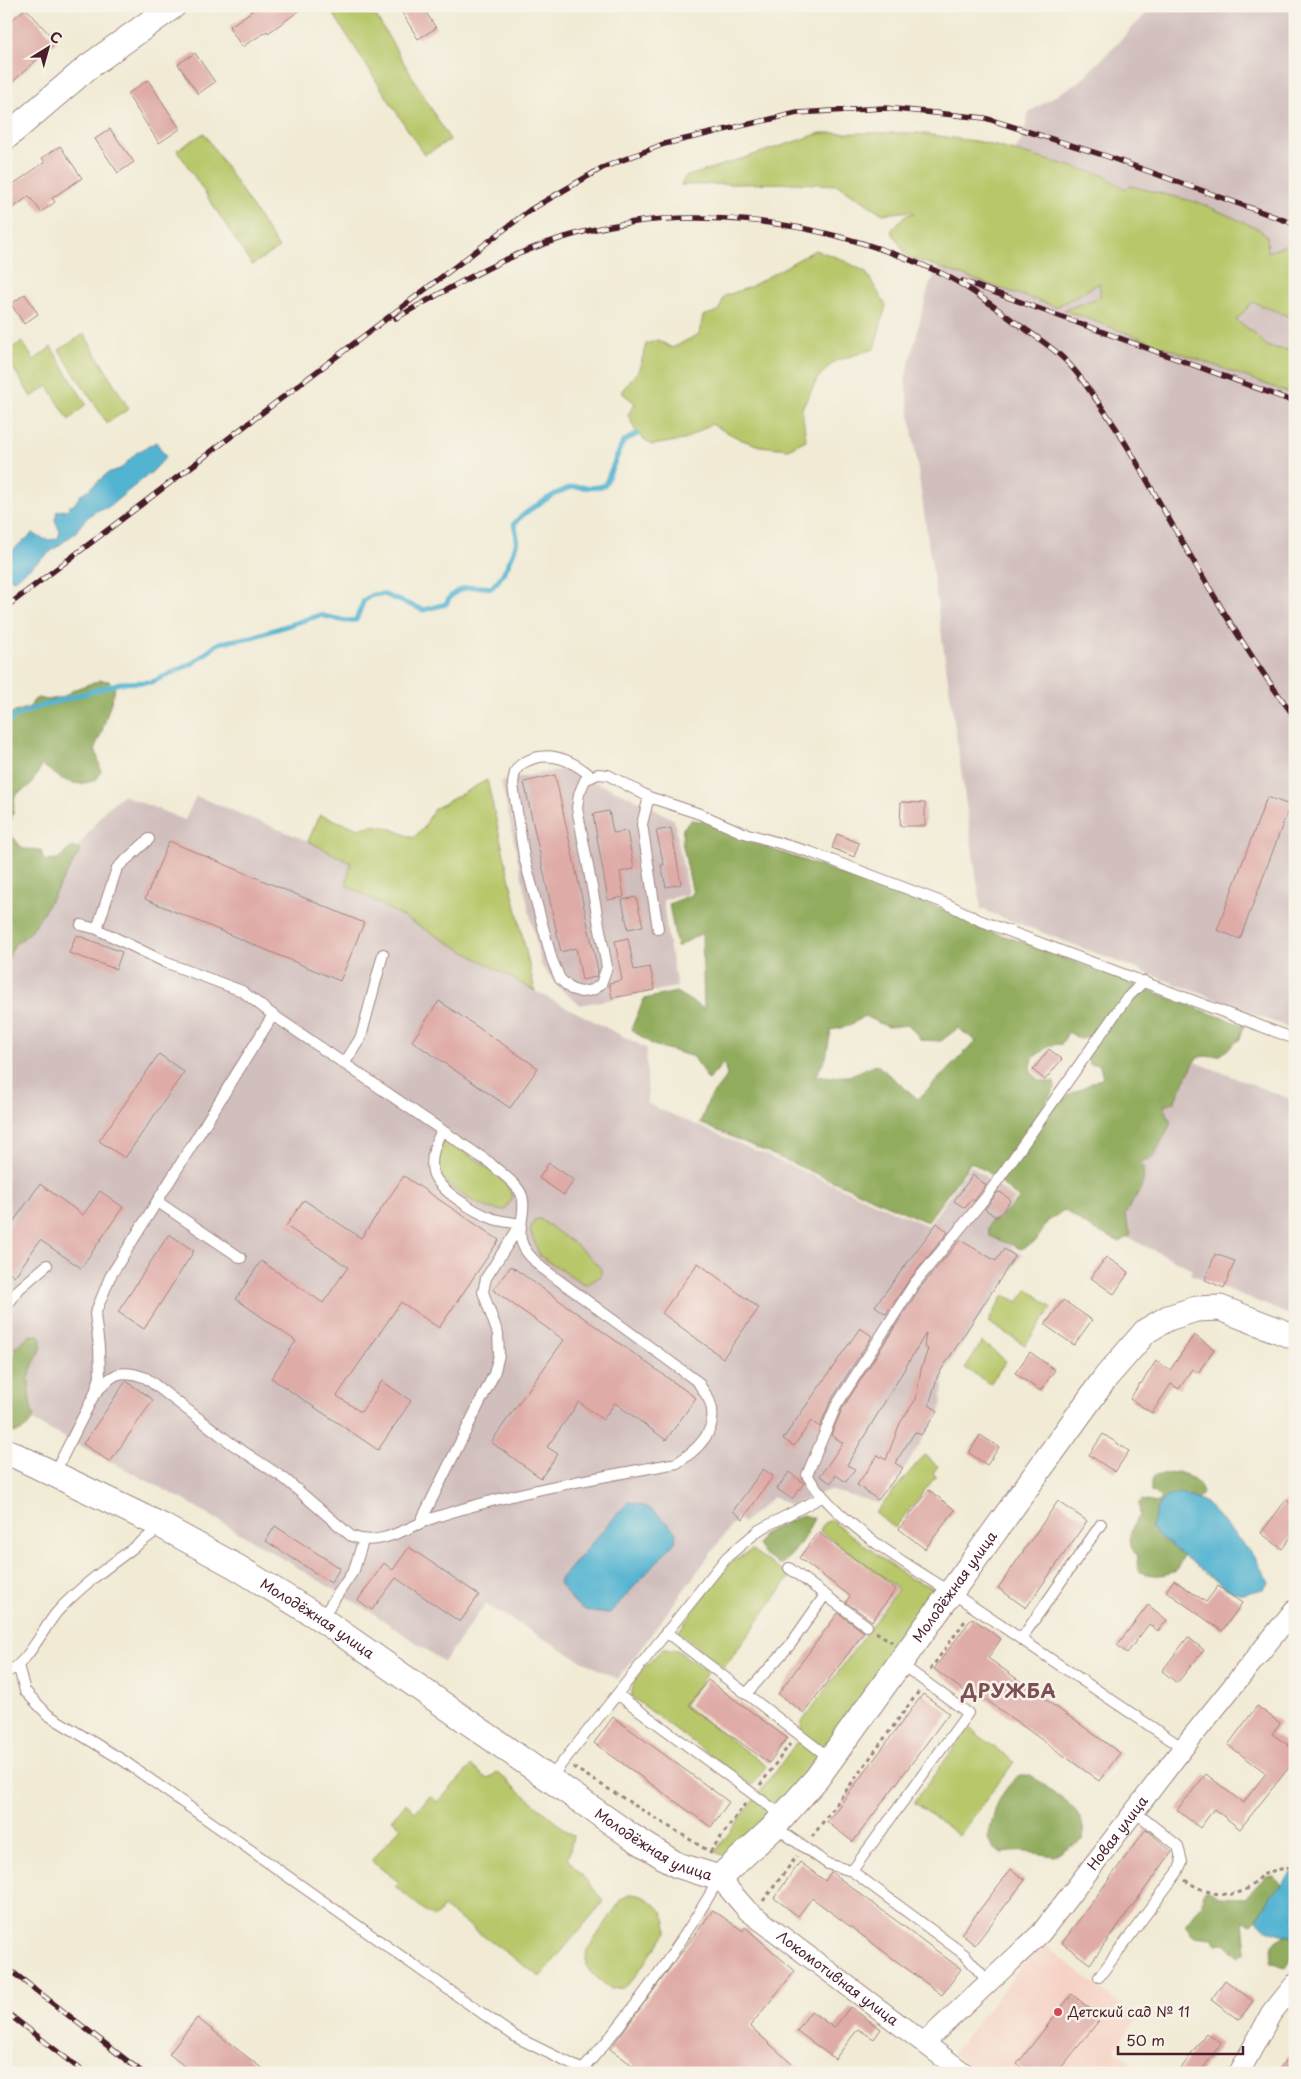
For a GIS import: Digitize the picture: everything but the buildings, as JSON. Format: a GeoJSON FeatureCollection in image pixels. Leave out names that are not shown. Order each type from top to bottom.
{"type":"FeatureCollection","features":[{"type":"Feature","properties":{"kind":"street"},"geometry":{"type":"LineString","coordinates":[[6,137],[88,67],[173,6]]}},
{"type":"Feature","properties":{"kind":"street","name":"Молодёжная улица"},"geometry":{"type":"LineString","coordinates":[[6,1452],[162,1526],[237,1567],[557,1770],[631,1836],[677,1865],[719,1878],[779,1821],[832,1760],[951,1592],[1127,1351],[1146,1331],[1168,1318],[1196,1309],[1220,1308],[1295,1337]]}},
{"type":"Feature","properties":{"kind":"street","name":"Новая улица"},"geometry":{"type":"LineString","coordinates":[[925,2042],[1041,1933],[1183,1748],[1295,1609]]}},
{"type":"Feature","properties":{"kind":"street","name":"Локомотивная улица"},"geometry":{"type":"LineString","coordinates":[[719,1878],[748,1911],[964,2073]]}},
{"type":"Feature","properties":{"kind":"street"},"geometry":{"type":"LineString","coordinates":[[1239,2073],[1271,2014],[1295,1984]]}},
{"type":"Feature","properties":{"kind":"lane"},"geometry":{"type":"LineString","coordinates":[[592,776],[578,765],[560,758],[544,755],[522,764],[514,773],[513,779],[524,857],[552,960],[560,979],[571,989],[581,992],[593,990],[601,984],[607,968],[577,808],[581,786],[592,776],[608,775],[649,797],[700,814],[741,832],[810,852],[948,904],[979,920],[1295,1038]]}},
{"type":"Feature","properties":{"kind":"lane"},"geometry":{"type":"LineString","coordinates":[[649,797],[642,824],[658,930]]}},
{"type":"Feature","properties":{"kind":"lane"},"geometry":{"type":"LineString","coordinates":[[97,929],[117,868],[149,839]]}},
{"type":"Feature","properties":{"kind":"lane"},"geometry":{"type":"LineString","coordinates":[[81,925],[97,929],[167,964],[242,991],[344,1064],[490,1163],[519,1190],[524,1204],[521,1224],[522,1241],[528,1255],[542,1268],[698,1382],[710,1403],[712,1423],[704,1440],[694,1452],[677,1463],[543,1488],[480,1503],[420,1523],[394,1535],[363,1541],[351,1536],[285,1479],[232,1444],[146,1378],[132,1372],[120,1373],[108,1378],[94,1395]]}},
{"type":"Feature","properties":{"kind":"lane"},"geometry":{"type":"LineString","coordinates":[[344,1064],[361,1037],[383,954]]}},
{"type":"Feature","properties":{"kind":"lane"},"geometry":{"type":"LineString","coordinates":[[1144,981],[1125,1000],[986,1197],[914,1284],[836,1406],[807,1475],[822,1497],[838,1514],[914,1569],[1183,1748]]}},
{"type":"Feature","properties":{"kind":"lane"},"geometry":{"type":"LineString","coordinates":[[53,1474],[94,1395],[100,1377],[95,1314],[110,1278],[274,1015]]}},
{"type":"Feature","properties":{"kind":"lane"},"geometry":{"type":"LineString","coordinates":[[442,1130],[436,1142],[432,1161],[434,1172],[445,1190],[494,1219],[521,1224]]}},
{"type":"Feature","properties":{"kind":"lane"},"geometry":{"type":"LineString","coordinates":[[158,1202],[241,1258]]}},
{"type":"Feature","properties":{"kind":"lane"},"geometry":{"type":"LineString","coordinates":[[420,1523],[494,1374],[498,1355],[498,1334],[483,1292],[486,1278],[521,1224]]}},
{"type":"Feature","properties":{"kind":"lane"},"geometry":{"type":"LineString","coordinates":[[6,1307],[19,1289],[47,1265]]}},
{"type":"Feature","properties":{"kind":"lane"},"geometry":{"type":"LineString","coordinates":[[557,1770],[727,1557],[760,1530],[822,1497]]}},
{"type":"Feature","properties":{"kind":"lane"},"geometry":{"type":"LineString","coordinates":[[1021,1639],[1101,1524]]}},
{"type":"Feature","properties":{"kind":"lane"},"geometry":{"type":"LineString","coordinates":[[6,1672],[18,1665],[57,1612],[84,1587],[162,1526]]}},
{"type":"Feature","properties":{"kind":"lane"},"geometry":{"type":"LineString","coordinates":[[320,1620],[354,1570],[363,1541]]}},
{"type":"Feature","properties":{"kind":"lane"},"geometry":{"type":"LineString","coordinates":[[789,1568],[867,1626]]}},
{"type":"Feature","properties":{"kind":"lane"},"geometry":{"type":"LineString","coordinates":[[746,1694],[790,1645],[825,1594]]}},
{"type":"Feature","properties":{"kind":"lane"},"geometry":{"type":"LineString","coordinates":[[666,1632],[832,1760]]}},
{"type":"Feature","properties":{"kind":"lane"},"geometry":{"type":"LineString","coordinates":[[852,1871],[968,1713],[926,1682],[905,1659]]}},
{"type":"Feature","properties":{"kind":"lane"},"geometry":{"type":"LineString","coordinates":[[18,1665],[25,1691],[48,1715],[124,1761],[516,2037],[582,2071],[596,2056],[656,1975],[699,1913],[719,1878]]}},
{"type":"Feature","properties":{"kind":"lane"},"geometry":{"type":"LineString","coordinates":[[617,1694],[779,1821],[804,1847],[828,1864],[852,1871],[965,1955],[988,1983]]}},
{"type":"Feature","properties":{"kind":"lane"},"geometry":{"type":"LineString","coordinates":[[1100,1977],[1177,1874],[1182,1862],[1178,1846],[1134,1811]]}},
{"type":"Feature","properties":{"kind":"path"},"geometry":{"type":"LineString","coordinates":[[748,1911],[766,1899],[926,1682],[930,1669],[975,1608]]}},
{"type":"Feature","properties":{"kind":"path"},"geometry":{"type":"LineString","coordinates":[[867,1626],[905,1659]]}},
{"type":"Feature","properties":{"kind":"path"},"geometry":{"type":"LineString","coordinates":[[557,1770],[710,1852]]}},
{"type":"Feature","properties":{"kind":"path"},"geometry":{"type":"LineString","coordinates":[[1177,1874],[1198,1889],[1225,1895],[1250,1887],[1262,1876],[1295,1868]]}},
{"type":"Feature","properties":{"kind":"shaded area"},"geometry":{"type":"Polygon","coordinates":[[[1159,6],[1295,6],[1295,1030],[981,909],[905,380],[929,285],[1022,140],[1029,112],[1080,81],[1146,14],[1159,6]]]}},
{"type":"Feature","properties":{"kind":"shaded area"},"geometry":{"type":"Polygon","coordinates":[[[564,769],[643,802],[674,820],[688,894],[663,900],[677,987],[580,1005],[558,987],[541,965],[501,781],[564,769]]]}},
{"type":"Feature","properties":{"kind":"shaded area"},"geometry":{"type":"Polygon","coordinates":[[[122,795],[185,820],[196,796],[308,841],[351,863],[346,885],[535,991],[646,1048],[648,1104],[928,1226],[971,1166],[1015,1199],[992,1233],[1022,1255],[944,1371],[941,1410],[905,1468],[878,1503],[829,1490],[791,1505],[773,1497],[743,1523],[737,1518],[618,1679],[582,1661],[485,1604],[444,1662],[373,1613],[186,1501],[6,1407],[6,948],[104,811],[122,795]]]}},
{"type":"Feature","properties":{"kind":"shaded area"},"geometry":{"type":"Polygon","coordinates":[[[1162,1049],[1295,1101],[1295,1317],[1191,1274],[1193,1269],[1057,1204],[1162,1049]]]}},
{"type":"Feature","properties":{"kind":"shaded area","name":"Детский сад № 11"},"geometry":{"type":"Polygon","coordinates":[[[1041,1942],[1138,2019],[1116,2047],[1116,2051],[1145,2073],[975,2073],[952,2054],[1041,1942]]]}},
{"type":"Feature","properties":{"kind":"green space"},"geometry":{"type":"Polygon","coordinates":[[[349,6],[370,6],[450,140],[424,155],[334,15],[349,6]]]}},
{"type":"Feature","properties":{"kind":"green space"},"geometry":{"type":"Polygon","coordinates":[[[204,133],[279,248],[252,265],[177,150],[204,133]]]}},
{"type":"Feature","properties":{"kind":"green space"},"geometry":{"type":"Polygon","coordinates":[[[821,133],[918,133],[981,142],[1103,175],[1125,189],[1131,186],[1200,203],[1259,229],[1267,236],[1268,252],[1295,242],[1295,319],[1253,302],[1236,320],[1254,333],[1268,347],[1295,351],[1295,395],[1064,310],[1100,297],[1100,283],[1056,307],[908,257],[891,231],[905,215],[914,213],[911,211],[883,214],[838,185],[795,183],[681,185],[685,177],[821,133]]]}},
{"type":"Feature","properties":{"kind":"green space"},"geometry":{"type":"Polygon","coordinates":[[[815,250],[839,258],[866,272],[886,306],[874,349],[835,361],[818,378],[802,408],[806,440],[788,449],[760,446],[742,440],[711,424],[684,440],[652,445],[637,434],[628,415],[635,403],[621,392],[640,368],[646,344],[658,340],[672,348],[699,334],[703,316],[719,311],[724,296],[750,287],[815,250]]]}},
{"type":"Feature","properties":{"kind":"green space"},"geometry":{"type":"Polygon","coordinates":[[[84,334],[129,409],[107,423],[59,350],[84,334]]]}},
{"type":"Feature","properties":{"kind":"green space"},"geometry":{"type":"Polygon","coordinates":[[[22,342],[34,360],[51,347],[86,404],[69,420],[48,386],[31,397],[6,356],[6,351],[22,342]]]}},
{"type":"Feature","properties":{"kind":"green space"},"geometry":{"type":"Polygon","coordinates":[[[101,680],[109,681],[115,689],[95,747],[101,771],[97,779],[74,783],[62,778],[42,765],[31,785],[15,795],[8,831],[23,849],[41,850],[44,861],[57,860],[72,847],[81,850],[35,926],[24,938],[15,944],[6,963],[6,715],[30,707],[34,700],[38,698],[48,700],[63,697],[75,689],[101,680]]]}},
{"type":"Feature","properties":{"kind":"green space"},"geometry":{"type":"Polygon","coordinates":[[[487,780],[535,991],[346,885],[351,863],[308,841],[320,815],[360,829],[380,826],[413,838],[424,827],[434,809],[487,780]]]}},
{"type":"Feature","properties":{"kind":"green space"},"geometry":{"type":"Polygon","coordinates":[[[691,820],[702,821],[751,842],[940,908],[979,928],[1023,942],[1244,1026],[1240,1039],[1221,1055],[1197,1057],[1174,1102],[1164,1105],[1171,1123],[1153,1158],[1141,1161],[1144,1177],[1142,1184],[1125,1215],[1131,1235],[1120,1242],[1089,1227],[1064,1210],[1047,1222],[1036,1241],[1021,1249],[990,1236],[988,1228],[991,1220],[997,1220],[1019,1199],[993,1176],[971,1162],[927,1222],[700,1123],[709,1099],[727,1076],[724,1063],[708,1080],[694,1057],[653,1045],[631,1029],[644,999],[676,992],[704,1009],[702,933],[677,947],[669,904],[693,894],[682,842],[683,828],[691,820]],[[864,1016],[849,1026],[831,1030],[826,1058],[815,1077],[849,1076],[876,1064],[918,1099],[976,1041],[958,1028],[941,1041],[921,1040],[909,1025],[888,1027],[864,1016]],[[1068,1032],[1062,1044],[1050,1045],[1033,1058],[1030,1071],[1041,1081],[1054,1082],[1055,1088],[1033,1123],[1060,1100],[1103,1077],[1099,1064],[1090,1064],[1084,1053],[1094,1036],[1080,1039],[1068,1032]]]}},
{"type":"Feature","properties":{"kind":"green space"},"geometry":{"type":"Polygon","coordinates":[[[445,1141],[485,1166],[504,1182],[510,1191],[512,1199],[505,1210],[488,1208],[466,1198],[441,1176],[438,1165],[445,1141]]]}},
{"type":"Feature","properties":{"kind":"green space"},"geometry":{"type":"Polygon","coordinates":[[[540,1219],[591,1258],[601,1269],[601,1276],[588,1284],[582,1283],[540,1256],[530,1231],[534,1220],[540,1219]]]}},
{"type":"Feature","properties":{"kind":"green space"},"geometry":{"type":"Polygon","coordinates":[[[1028,1289],[1052,1308],[1025,1345],[988,1322],[1004,1295],[1018,1302],[1028,1289]]]}},
{"type":"Feature","properties":{"kind":"green space"},"geometry":{"type":"Polygon","coordinates":[[[30,1335],[39,1335],[41,1344],[40,1351],[31,1370],[29,1383],[29,1398],[34,1416],[23,1430],[11,1433],[6,1432],[6,1367],[14,1358],[15,1347],[30,1335]]]}},
{"type":"Feature","properties":{"kind":"green space"},"geometry":{"type":"Polygon","coordinates":[[[982,1342],[1006,1361],[990,1384],[965,1368],[982,1342]]]}},
{"type":"Feature","properties":{"kind":"green space"},"geometry":{"type":"Polygon","coordinates":[[[924,1455],[938,1466],[933,1473],[936,1476],[895,1528],[875,1513],[924,1455]]]}},
{"type":"Feature","properties":{"kind":"green space"},"geometry":{"type":"Polygon","coordinates":[[[1178,1472],[1194,1480],[1203,1493],[1191,1511],[1185,1553],[1176,1571],[1158,1575],[1144,1573],[1139,1571],[1138,1556],[1132,1548],[1130,1538],[1136,1519],[1140,1517],[1139,1503],[1142,1500],[1157,1503],[1161,1498],[1151,1492],[1154,1476],[1178,1472]]]}},
{"type":"Feature","properties":{"kind":"green space"},"geometry":{"type":"Polygon","coordinates":[[[802,1515],[814,1518],[804,1538],[780,1565],[764,1554],[758,1545],[763,1534],[802,1515]]]}},
{"type":"Feature","properties":{"kind":"green space"},"geometry":{"type":"Polygon","coordinates":[[[831,1520],[907,1577],[936,1589],[936,1596],[795,1789],[727,1857],[715,1852],[800,1738],[802,1722],[898,1589],[820,1531],[824,1523],[831,1520]]]}},
{"type":"Feature","properties":{"kind":"green space"},"geometry":{"type":"Polygon","coordinates":[[[752,1550],[790,1577],[724,1668],[678,1632],[730,1563],[752,1550]]]}},
{"type":"Feature","properties":{"kind":"green space"},"geometry":{"type":"Polygon","coordinates":[[[662,1649],[677,1650],[708,1672],[684,1705],[766,1766],[752,1786],[632,1697],[632,1690],[637,1677],[662,1649]]]}},
{"type":"Feature","properties":{"kind":"green space"},"geometry":{"type":"Polygon","coordinates":[[[969,1728],[1014,1762],[959,1836],[914,1802],[969,1728]]]}},
{"type":"Feature","properties":{"kind":"green space"},"geometry":{"type":"Polygon","coordinates":[[[471,1766],[488,1779],[497,1772],[573,1836],[568,1859],[604,1901],[540,1977],[443,1907],[434,1918],[395,1886],[399,1882],[371,1861],[401,1827],[392,1819],[406,1803],[415,1812],[430,1796],[438,1802],[471,1766]]]}},
{"type":"Feature","properties":{"kind":"green space"},"geometry":{"type":"Polygon","coordinates":[[[1019,1775],[1031,1775],[1074,1808],[1082,1823],[1083,1840],[1054,1856],[1019,1851],[1003,1853],[994,1849],[988,1839],[995,1812],[1001,1797],[1019,1775]]]}},
{"type":"Feature","properties":{"kind":"green space"},"geometry":{"type":"Polygon","coordinates":[[[1266,1876],[1274,1876],[1283,1888],[1252,1924],[1243,1921],[1246,1952],[1239,1957],[1225,1943],[1217,1944],[1213,1938],[1193,1936],[1185,1926],[1202,1904],[1203,1894],[1206,1889],[1220,1897],[1245,1898],[1266,1876]]]}},
{"type":"Feature","properties":{"kind":"green space"},"geometry":{"type":"Polygon","coordinates":[[[630,1894],[644,1897],[656,1905],[667,1924],[667,1932],[633,1979],[623,1988],[611,1989],[590,1972],[586,1965],[587,1950],[622,1899],[630,1894]]]}},
{"type":"Feature","properties":{"kind":"green space"},"geometry":{"type":"Polygon","coordinates":[[[1288,1935],[1295,1938],[1295,1953],[1285,1968],[1270,1962],[1273,1944],[1288,1935]]]}},
{"type":"Feature","properties":{"kind":"water"},"geometry":{"type":"Polygon","coordinates":[[[156,442],[166,457],[153,471],[107,508],[93,513],[75,533],[14,580],[6,576],[6,556],[33,533],[45,539],[58,538],[60,532],[55,520],[57,511],[66,510],[74,505],[81,494],[108,473],[120,469],[136,453],[156,442]]]}},
{"type":"Feature","properties":{"kind":"water"},"geometry":{"type":"Polygon","coordinates":[[[1180,1493],[1206,1503],[1255,1557],[1269,1583],[1263,1589],[1242,1594],[1226,1588],[1160,1537],[1151,1527],[1160,1504],[1167,1497],[1180,1493]]]}},
{"type":"Feature","properties":{"kind":"water"},"geometry":{"type":"Polygon","coordinates":[[[628,1502],[643,1505],[661,1517],[676,1533],[675,1542],[610,1613],[585,1610],[575,1602],[559,1583],[561,1578],[628,1502]]]}},
{"type":"Feature","properties":{"kind":"water"},"geometry":{"type":"Polygon","coordinates":[[[1291,1873],[1295,1873],[1295,1936],[1269,1931],[1257,1920],[1272,1895],[1291,1873]]]}},
{"type":"Feature","properties":{"kind":"waterway"},"geometry":{"type":"LineString","coordinates":[[6,724],[16,716],[35,708],[120,683],[152,682],[193,663],[219,643],[252,637],[320,615],[346,621],[356,620],[364,600],[372,595],[383,594],[423,610],[446,604],[454,593],[465,588],[491,588],[504,572],[514,552],[517,539],[514,524],[518,519],[542,502],[568,488],[590,488],[605,485],[623,442],[637,434]]}},
{"type":"Feature","properties":{"kind":"waterway"},"geometry":{"type":"LineString","coordinates":[[1150,1812],[1187,1762]]}},
{"type":"Feature","properties":{"kind":"railway"},"geometry":{"type":"LineString","coordinates":[[6,607],[530,210],[602,168],[664,144],[797,113],[885,108],[985,118],[1106,156],[1295,224]]}},
{"type":"Feature","properties":{"kind":"railway"},"geometry":{"type":"LineString","coordinates":[[396,318],[498,263],[540,245],[608,226],[655,220],[703,218],[751,221],[798,227],[845,238],[890,252],[934,270],[955,280],[984,299],[1051,348],[1075,371],[1120,435],[1242,641],[1295,717]]}},
{"type":"Feature","properties":{"kind":"railway"},"geometry":{"type":"LineString","coordinates":[[963,281],[1295,402]]}},
{"type":"Feature","properties":{"kind":"railway"},"geometry":{"type":"LineString","coordinates":[[6,1967],[143,2073]]}},
{"type":"Feature","properties":{"kind":"railway"},"geometry":{"type":"LineString","coordinates":[[6,2012],[85,2073]]}},
{"type":"Feature","properties":{"kind":"place","name":"Детский сад № 11"},"geometry":{"type":"Point","coordinates":[1058,2012]}},
{"type":"Feature","properties":{"kind":"district","name":"ДРУЖБА"},"geometry":{"type":"Point","coordinates":[1009,1691]}}]}
